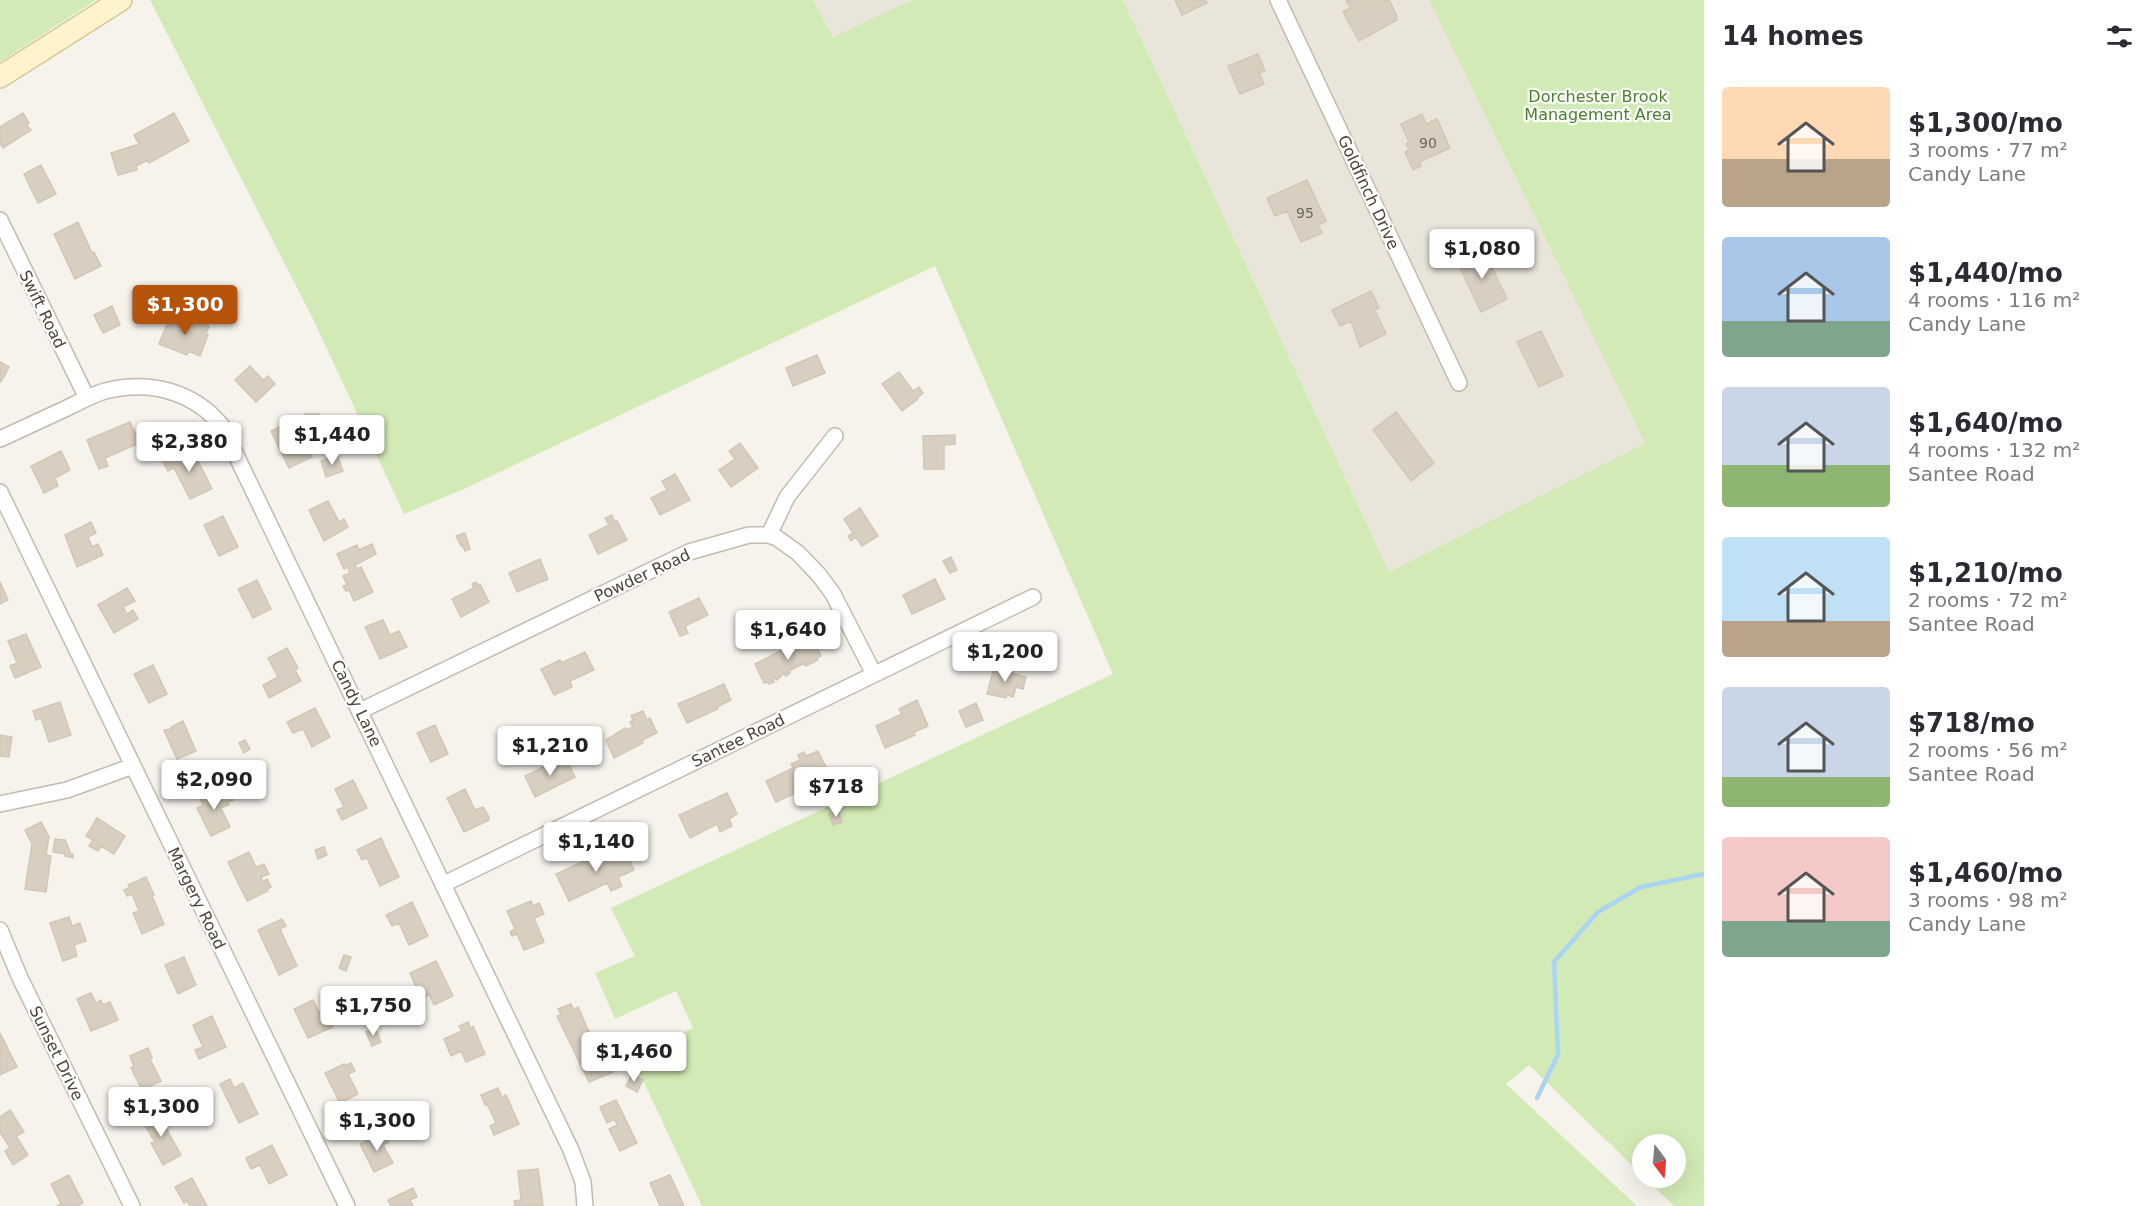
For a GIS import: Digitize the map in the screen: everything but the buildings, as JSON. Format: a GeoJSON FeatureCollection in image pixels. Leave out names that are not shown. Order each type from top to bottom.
{"type":"FeatureCollection","features":[{"type":"Feature","properties":{"kind":"street"},"geometry":{"type":"LineString","coordinates":[[0,77],[121,0]]}},
{"type":"Feature","properties":{"kind":"street","name":"Goldfinch Drive"},"geometry":{"type":"LineString","coordinates":[[1278,0],[1459,383]]}},
{"type":"Feature","properties":{"kind":"street","name":"Swift Road"},"geometry":{"type":"LineString","coordinates":[[0,220],[87,398]]}},
{"type":"Feature","properties":{"kind":"street","name":"Candy Lane"},"geometry":{"type":"LineString","coordinates":[[0,439],[104,391],[124,388],[164,390],[197,402],[211,412],[222,426],[571,1150],[583,1182],[585,1206]]}},
{"type":"Feature","properties":{"kind":"street"},"geometry":{"type":"LineString","coordinates":[[834,436],[787,497],[769,535],[798,553],[826,584],[843,612],[874,674]]}},
{"type":"Feature","properties":{"kind":"street","name":"Margery Road"},"geometry":{"type":"LineString","coordinates":[[0,492],[346,1206]]}},
{"type":"Feature","properties":{"kind":"street","name":"Powder Road"},"geometry":{"type":"LineString","coordinates":[[360,711],[689,552],[735,537],[769,535]]}},
{"type":"Feature","properties":{"kind":"street","name":"Santee Road"},"geometry":{"type":"LineString","coordinates":[[444,884],[1033,597]]}},
{"type":"Feature","properties":{"kind":"street"},"geometry":{"type":"LineString","coordinates":[[0,804],[67,789],[133,766]]}},
{"type":"Feature","properties":{"kind":"street","name":"Sunset Drive"},"geometry":{"type":"LineString","coordinates":[[0,930],[20,978],[132,1206]]}},
{"type":"Feature","properties":{"kind":"shaded area"},"geometry":{"type":"Polygon","coordinates":[[[813,0],[912,0],[833,37],[813,0]]]}},
{"type":"Feature","properties":{"kind":"shaded area"},"geometry":{"type":"Polygon","coordinates":[[[1123,0],[1429,0],[1645,443],[1389,572],[1123,0]]]}},
{"type":"Feature","properties":{"kind":"green space"},"geometry":{"type":"Polygon","coordinates":[[[0,0],[96,0],[0,62],[0,0]]]}},
{"type":"Feature","properties":{"kind":"green space","name":"Dorchester Brook Management Area"},"geometry":{"type":"Polygon","coordinates":[[[150,0],[813,0],[833,37],[912,0],[1123,0],[1389,572],[1645,443],[1429,0],[1704,0],[1704,1206],[1674,1206],[1655,1188],[1686,1188],[1686,1134],[1632,1134],[1632,1165],[1529,1065],[1506,1084],[1637,1206],[702,1206],[632,1057],[693,1028],[676,991],[615,1019],[595,973],[635,956],[611,908],[1113,674],[935,266],[466,488],[404,514],[313,319],[150,0]]]}},
{"type":"Feature","properties":{"kind":"waterway"},"geometry":{"type":"LineString","coordinates":[[1537,1098],[1558,1054],[1554,962],[1598,912],[1641,887],[1704,874]]}}]}
